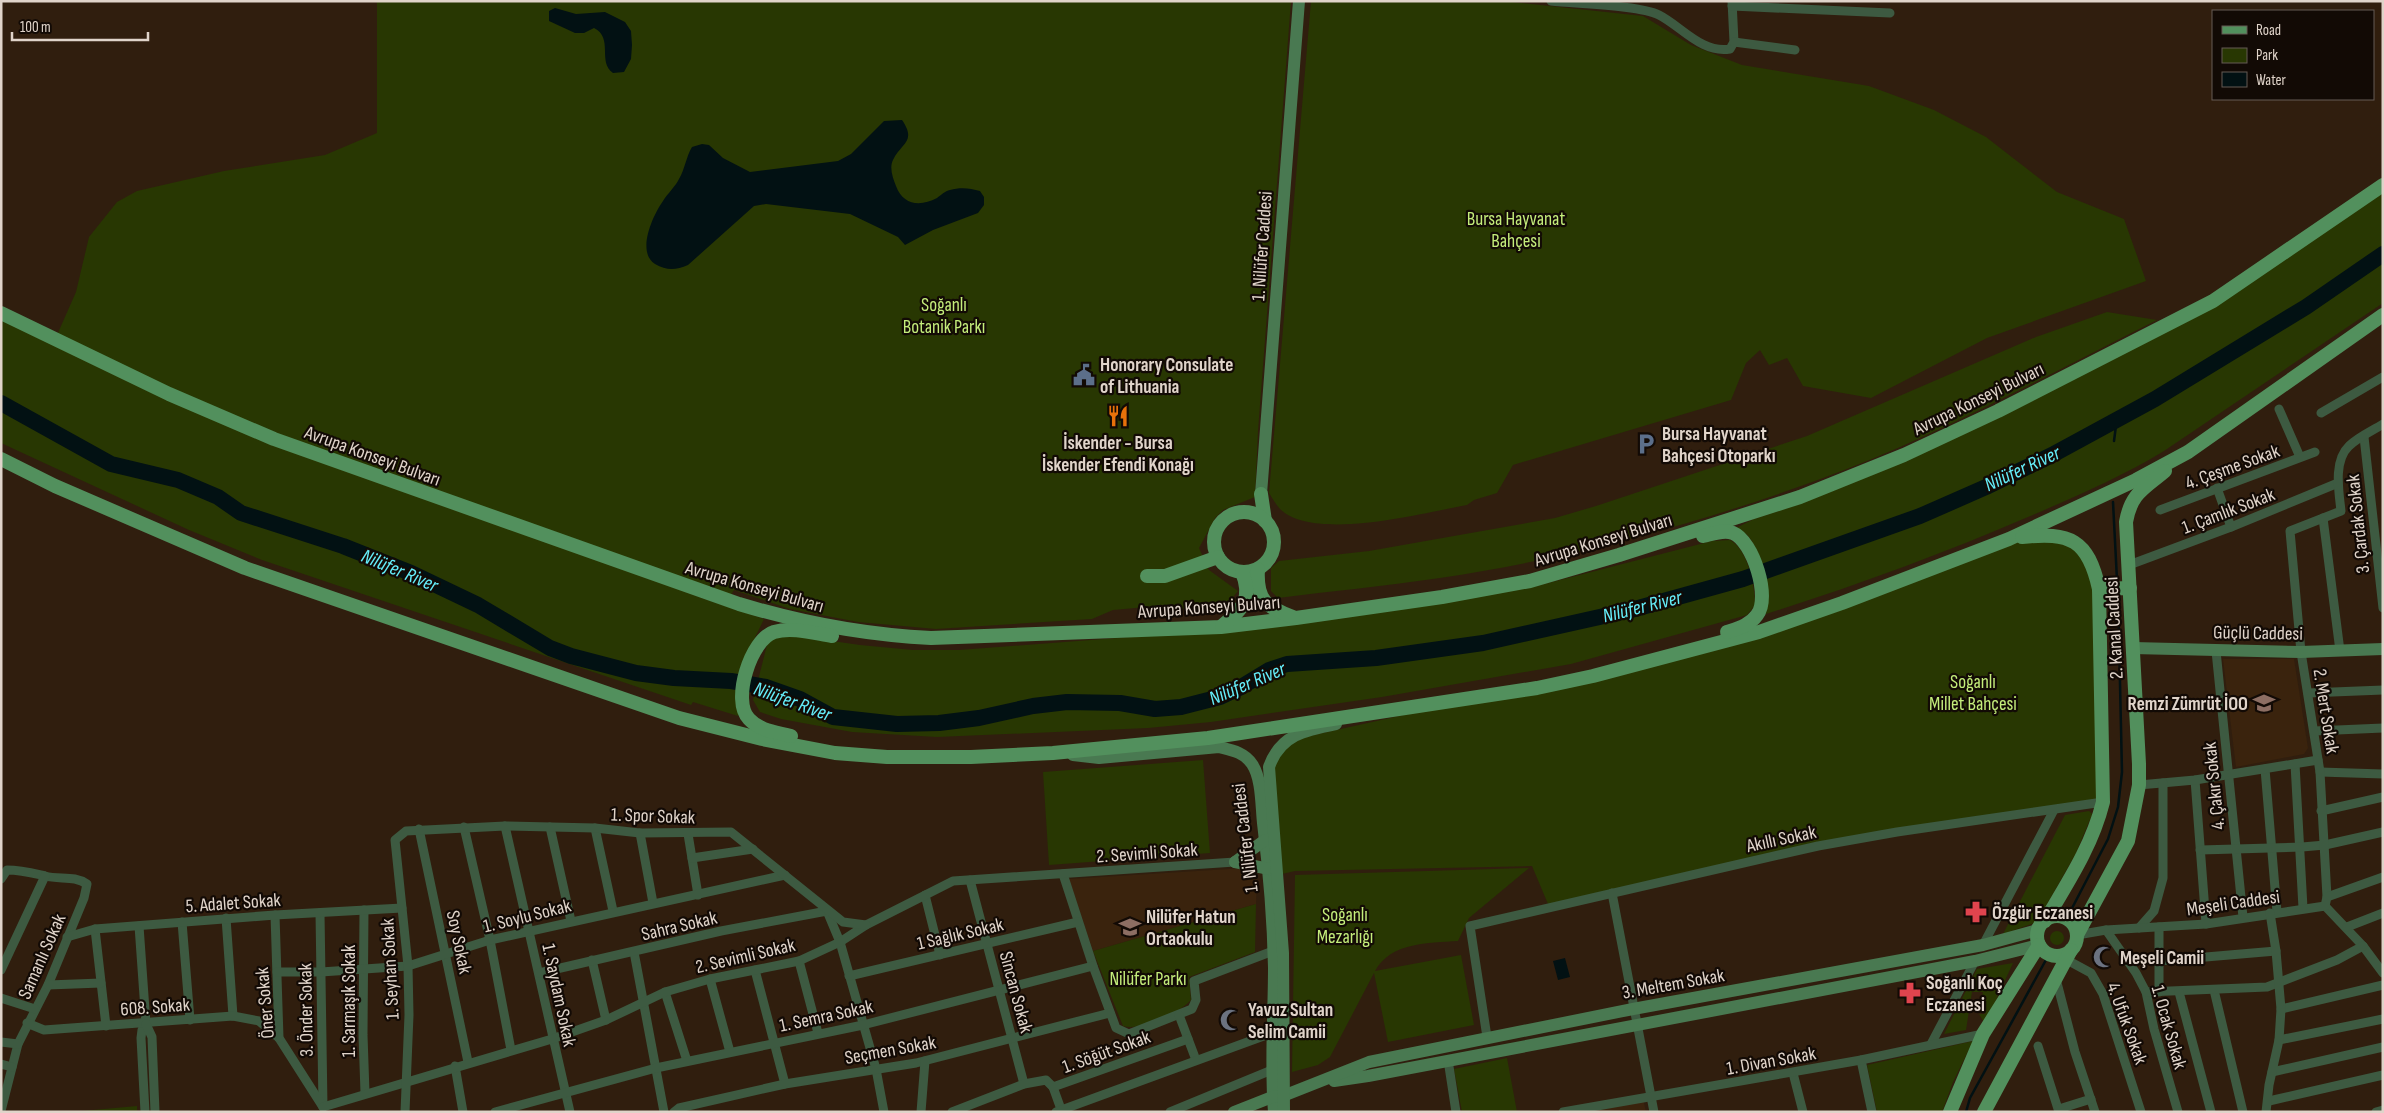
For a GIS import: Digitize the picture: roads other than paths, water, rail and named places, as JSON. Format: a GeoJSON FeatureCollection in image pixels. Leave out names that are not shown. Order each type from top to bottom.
{"type":"FeatureCollection","features":[{"type":"Feature","properties":{"kind":"main road","name":"1. Nilüfer Caddesi"},"geometry":{"type":"LineString","coordinates":[[1261,494],[1299,1]]}},
{"type":"Feature","properties":{"kind":"main road","name":"Avrupa Konseyi Bulvarı"},"geometry":{"type":"LineString","coordinates":[[1,313],[169,394],[274,439],[739,604],[782,617],[891,637],[940,638],[1221,627],[1442,597],[1530,581],[1619,555],[1800,497],[1904,455],[1998,411],[2213,301],[2383,185]]}},
{"type":"Feature","properties":{"kind":"main road"},"geometry":{"type":"LineString","coordinates":[[1,459],[55,486],[244,568],[679,718],[762,740],[835,753],[887,757],[971,757],[1053,753],[1208,738],[1391,712],[1538,688],[1778,626],[2009,539],[2136,480],[2188,452],[2383,316]]}},
{"type":"Feature","properties":{"kind":"main road","name":"2. Kanal Caddesi"},"geometry":{"type":"LineString","coordinates":[[2077,935],[2128,841],[2139,786],[2126,522],[2129,505],[2137,495],[2188,452]]}},
{"type":"Feature","properties":{"kind":"main road"},"geometry":{"type":"LineString","coordinates":[[1246,513],[1261,494]]}},
{"type":"Feature","properties":{"kind":"main road"},"geometry":{"type":"LineString","coordinates":[[1261,494],[1265,521]]}},
{"type":"Feature","properties":{"kind":"main road"},"geometry":{"type":"LineString","coordinates":[[1246,513],[1257,515],[1265,521],[1270,528],[1274,547],[1271,556],[1258,569],[1242,572],[1228,568],[1216,551],[1215,535],[1221,523],[1229,516],[1246,513]]}},
{"type":"Feature","properties":{"kind":"main road"},"geometry":{"type":"LineString","coordinates":[[1619,555],[1712,534],[1735,533],[1749,547],[1763,588],[1762,604],[1758,615],[1744,627],[1705,638],[1644,662]]}},
{"type":"Feature","properties":{"kind":"main road","name":"2. Kanal Caddesi"},"geometry":{"type":"LineString","coordinates":[[2009,539],[2050,534],[2070,540],[2089,558],[2099,589],[2103,802],[2097,827],[2082,859],[2042,924]]}},
{"type":"Feature","properties":{"kind":"main road"},"geometry":{"type":"LineString","coordinates":[[1258,569],[1259,591],[1263,601],[1276,611],[1296,618]]}},
{"type":"Feature","properties":{"kind":"main road"},"geometry":{"type":"LineString","coordinates":[[1221,627],[1244,607],[1246,597],[1242,572]]}},
{"type":"Feature","properties":{"kind":"main road"},"geometry":{"type":"LineString","coordinates":[[2099,589],[2130,588]]}},
{"type":"Feature","properties":{"kind":"main road"},"geometry":{"type":"LineString","coordinates":[[971,757],[854,746],[760,729],[747,718],[743,708],[742,691],[754,650],[764,636],[787,630],[909,646],[957,646],[1021,634]]}},
{"type":"Feature","properties":{"kind":"main road","name":"Güçlü Caddesi"},"geometry":{"type":"LineString","coordinates":[[2133,648],[2301,652],[2383,649]]}},
{"type":"Feature","properties":{"kind":"main road","name":"1. Nilüfer Caddesi"},"geometry":{"type":"LineString","coordinates":[[1274,1112],[1278,1097],[1283,953],[1270,840],[1270,768],[1274,754],[1283,742],[1298,734],[1391,712]]}},
{"type":"Feature","properties":{"kind":"main road","name":"1. Nilüfer Caddesi"},"geometry":{"type":"LineString","coordinates":[[1053,753],[1099,758],[1219,747],[1235,751],[1246,756],[1252,765],[1258,782],[1270,840]]}},
{"type":"Feature","properties":{"kind":"main road"},"geometry":{"type":"LineString","coordinates":[[1235,862],[1270,840]]}},
{"type":"Feature","properties":{"kind":"main road"},"geometry":{"type":"LineString","coordinates":[[1235,862],[1273,870]]}},
{"type":"Feature","properties":{"kind":"main road","name":"1. Nilüfer Caddesi"},"geometry":{"type":"LineString","coordinates":[[1273,870],[1272,1070],[1278,1097],[1284,1112]]}},
{"type":"Feature","properties":{"kind":"main road"},"geometry":{"type":"LineString","coordinates":[[1984,1112],[2076,943],[2075,927],[2066,919],[2055,917],[2042,924],[2037,936],[2044,952],[2057,956],[2069,955]]}},
{"type":"Feature","properties":{"kind":"main road","name":"3. Meltem Sokak"},"geometry":{"type":"LineString","coordinates":[[1234,1112],[1369,1062],[1633,1009],[1983,945],[2034,931],[2042,924]]}},
{"type":"Feature","properties":{"kind":"main road"},"geometry":{"type":"LineString","coordinates":[[1950,1112],[1983,1034],[2040,945]]}},
{"type":"Feature","properties":{"kind":"main road","name":"3. Meltem Sokak"},"geometry":{"type":"LineString","coordinates":[[1314,1083],[1368,1076],[1636,1026],[1975,961],[2040,945]]}},
{"type":"Feature","properties":{"kind":"street"},"geometry":{"type":"LineString","coordinates":[[1552,1],[1642,10],[1658,14],[1702,44],[1722,51],[1730,49],[1734,42],[1732,4],[1890,13]]}},
{"type":"Feature","properties":{"kind":"street"},"geometry":{"type":"LineString","coordinates":[[1734,42],[1795,50]]}},
{"type":"Feature","properties":{"kind":"street"},"geometry":{"type":"LineString","coordinates":[[2321,413],[2383,377]]}},
{"type":"Feature","properties":{"kind":"street"},"geometry":{"type":"LineString","coordinates":[[2279,409],[2300,457]]}},
{"type":"Feature","properties":{"kind":"street"},"geometry":{"type":"LineString","coordinates":[[2340,651],[2323,518],[2341,511],[2338,483],[2340,463],[2348,447],[2383,424]]}},
{"type":"Feature","properties":{"kind":"street","name":"3. Çardak Sokak"},"geometry":{"type":"LineString","coordinates":[[2364,437],[2383,608]]}},
{"type":"Feature","properties":{"kind":"street","name":"4. Çeşme Sokak"},"geometry":{"type":"LineString","coordinates":[[2160,510],[2315,452]]}},
{"type":"Feature","properties":{"kind":"street","name":"1. Çamlık Sokak"},"geometry":{"type":"LineString","coordinates":[[2128,565],[2231,527],[2338,483]]}},
{"type":"Feature","properties":{"kind":"street"},"geometry":{"type":"LineString","coordinates":[[2217,488],[2231,527]]}},
{"type":"Feature","properties":{"kind":"street","name":"2. Mert Sokak"},"geometry":{"type":"LineString","coordinates":[[2323,518],[2290,530],[2301,652],[2320,772],[2320,810],[2325,845],[2326,901]]}},
{"type":"Feature","properties":{"kind":"street","name":"4. Çakır Sokak"},"geometry":{"type":"LineString","coordinates":[[2216,651],[2243,918]]}},
{"type":"Feature","properties":{"kind":"street"},"geometry":{"type":"LineString","coordinates":[[2308,693],[2383,690]]}},
{"type":"Feature","properties":{"kind":"street"},"geometry":{"type":"LineString","coordinates":[[2314,731],[2383,728]]}},
{"type":"Feature","properties":{"kind":"street"},"geometry":{"type":"LineString","coordinates":[[2139,786],[2195,780],[2318,760]]}},
{"type":"Feature","properties":{"kind":"street"},"geometry":{"type":"LineString","coordinates":[[2295,764],[2302,847],[2303,908]]}},
{"type":"Feature","properties":{"kind":"street"},"geometry":{"type":"LineString","coordinates":[[2265,769],[2272,848],[2273,913],[2281,1009],[2279,1040],[2266,1112]]}},
{"type":"Feature","properties":{"kind":"street"},"geometry":{"type":"LineString","coordinates":[[2320,772],[2383,774]]}},
{"type":"Feature","properties":{"kind":"street"},"geometry":{"type":"LineString","coordinates":[[2195,780],[2206,924]]}},
{"type":"Feature","properties":{"kind":"street"},"geometry":{"type":"LineString","coordinates":[[2139,928],[2154,911],[2163,878],[2163,783]]}},
{"type":"Feature","properties":{"kind":"street"},"geometry":{"type":"LineString","coordinates":[[2320,810],[2383,797]]}},
{"type":"Feature","properties":{"kind":"street","name":"Akıllı Sokak"},"geometry":{"type":"LineString","coordinates":[[1487,1037],[1470,926],[1818,846],[1897,832],[2103,802]]}},
{"type":"Feature","properties":{"kind":"street"},"geometry":{"type":"LineString","coordinates":[[1983,945],[2054,810]]}},
{"type":"Feature","properties":{"kind":"street","name":"1. Spor Sokak"},"geometry":{"type":"LineString","coordinates":[[406,830],[505,826],[595,828],[640,833],[688,834],[732,832],[842,922],[866,925]]}},
{"type":"Feature","properties":{"kind":"street","name":"1. Saydam Sokak"},"geometry":{"type":"LineString","coordinates":[[505,826],[570,1112]]}},
{"type":"Feature","properties":{"kind":"street"},"geometry":{"type":"LineString","coordinates":[[464,827],[490,940],[511,1050]]}},
{"type":"Feature","properties":{"kind":"street"},"geometry":{"type":"LineString","coordinates":[[550,827],[571,921]]}},
{"type":"Feature","properties":{"kind":"street"},"geometry":{"type":"LineString","coordinates":[[595,828],[613,911]]}},
{"type":"Feature","properties":{"kind":"street","name":"Soy Sokak"},"geometry":{"type":"LineString","coordinates":[[419,829],[468,1062]]}},
{"type":"Feature","properties":{"kind":"street","name":"1. Seyhan Sokak"},"geometry":{"type":"LineString","coordinates":[[406,830],[396,840],[408,966],[409,1015],[406,1112]]}},
{"type":"Feature","properties":{"kind":"street"},"geometry":{"type":"LineString","coordinates":[[2200,850],[2325,845],[2383,832]]}},
{"type":"Feature","properties":{"kind":"street"},"geometry":{"type":"LineString","coordinates":[[640,833],[653,903]]}},
{"type":"Feature","properties":{"kind":"street"},"geometry":{"type":"LineString","coordinates":[[688,834],[698,895]]}},
{"type":"Feature","properties":{"kind":"street"},"geometry":{"type":"LineString","coordinates":[[692,858],[753,849]]}},
{"type":"Feature","properties":{"kind":"street","name":"2. Sevimli Sokak"},"geometry":{"type":"LineString","coordinates":[[324,1107],[468,1062],[552,1039],[606,1020],[666,992],[710,979],[799,961],[840,942],[866,925],[953,881],[1235,862]]}},
{"type":"Feature","properties":{"kind":"street"},"geometry":{"type":"LineString","coordinates":[[1,878],[7,870],[38,873],[45,876],[1,970]]}},
{"type":"Feature","properties":{"kind":"street"},"geometry":{"type":"LineString","coordinates":[[1064,874],[1078,922],[1116,1028],[1129,1034],[1192,1009],[1196,1000],[1194,981],[1273,951]]}},
{"type":"Feature","properties":{"kind":"street","name":"1. Soylu Sokak"},"geometry":{"type":"LineString","coordinates":[[277,972],[365,970],[408,966],[490,940],[613,911],[698,895],[785,875]]}},
{"type":"Feature","properties":{"kind":"street","name":"Samanlı Sokak"},"geometry":{"type":"LineString","coordinates":[[2,1108],[18,1044],[48,985],[84,898],[87,884],[81,880],[45,876]]}},
{"type":"Feature","properties":{"kind":"street","name":"Meşeli Caddesi"},"geometry":{"type":"LineString","coordinates":[[2077,935],[2106,930],[2206,924],[2303,908],[2326,901],[2383,877]]}},
{"type":"Feature","properties":{"kind":"street","name":"Sincan Sokak"},"geometry":{"type":"LineString","coordinates":[[970,880],[1024,1084]]}},
{"type":"Feature","properties":{"kind":"street"},"geometry":{"type":"LineString","coordinates":[[1612,893],[1654,1112]]}},
{"type":"Feature","properties":{"kind":"street"},"geometry":{"type":"LineString","coordinates":[[925,895],[940,955]]}},
{"type":"Feature","properties":{"kind":"street"},"geometry":{"type":"LineString","coordinates":[[2326,901],[2363,946],[2378,958],[2383,973]]}},
{"type":"Feature","properties":{"kind":"street","name":"5. Adalet Sokak"},"geometry":{"type":"LineString","coordinates":[[67,937],[95,929],[226,918],[402,908]]}},
{"type":"Feature","properties":{"kind":"street","name":"1. Sarmaşık Sokak"},"geometry":{"type":"LineString","coordinates":[[364,910],[363,1035],[365,1093]]}},
{"type":"Feature","properties":{"kind":"street"},"geometry":{"type":"LineString","coordinates":[[827,911],[840,942],[876,1069],[884,1112]]}},
{"type":"Feature","properties":{"kind":"street","name":"Sahra Sokak"},"geometry":{"type":"LineString","coordinates":[[539,973],[721,931],[827,911]]}},
{"type":"Feature","properties":{"kind":"street","name":"3. Önder Sokak"},"geometry":{"type":"LineString","coordinates":[[320,913],[324,1107]]}},
{"type":"Feature","properties":{"kind":"street"},"geometry":{"type":"LineString","coordinates":[[2347,927],[2383,913]]}},
{"type":"Feature","properties":{"kind":"street","name":"Öner Sokak"},"geometry":{"type":"LineString","coordinates":[[275,915],[279,1038],[324,1107]]}},
{"type":"Feature","properties":{"kind":"street"},"geometry":{"type":"LineString","coordinates":[[226,918],[232,1016]]}},
{"type":"Feature","properties":{"kind":"street"},"geometry":{"type":"LineString","coordinates":[[182,922],[190,1020]]}},
{"type":"Feature","properties":{"kind":"street","name":"1 Sağlık Sokak"},"geometry":{"type":"LineString","coordinates":[[849,976],[1078,922]]}},
{"type":"Feature","properties":{"kind":"street"},"geometry":{"type":"LineString","coordinates":[[139,926],[146,1024],[152,1037],[155,1112]]}},
{"type":"Feature","properties":{"kind":"street"},"geometry":{"type":"LineString","coordinates":[[2158,927],[2159,992]]}},
{"type":"Feature","properties":{"kind":"street"},"geometry":{"type":"LineString","coordinates":[[95,929],[106,1026]]}},
{"type":"Feature","properties":{"kind":"street","name":"1. Ocak Sokak"},"geometry":{"type":"LineString","coordinates":[[2106,930],[2136,972],[2146,992],[2154,1029],[2178,1112]]}},
{"type":"Feature","properties":{"kind":"street"},"geometry":{"type":"LineString","coordinates":[[2146,992],[2267,987],[2280,984],[2337,960],[2363,946]]}},
{"type":"Feature","properties":{"kind":"street"},"geometry":{"type":"LineString","coordinates":[[2159,961],[2276,951]]}},
{"type":"Feature","properties":{"kind":"street"},"geometry":{"type":"LineString","coordinates":[[634,952],[664,1112]]}},
{"type":"Feature","properties":{"kind":"street","name":"4. Ufuk Sokak"},"geometry":{"type":"LineString","coordinates":[[2069,955],[2091,973],[2103,994],[2141,1112]]}},
{"type":"Feature","properties":{"kind":"street"},"geometry":{"type":"LineString","coordinates":[[592,960],[606,1020]]}},
{"type":"Feature","properties":{"kind":"street"},"geometry":{"type":"LineString","coordinates":[[799,961],[818,1033]]}},
{"type":"Feature","properties":{"kind":"street"},"geometry":{"type":"LineString","coordinates":[[1931,1044],[1975,961]]}},
{"type":"Feature","properties":{"kind":"street","name":"1. Semra Sokak"},"geometry":{"type":"LineString","coordinates":[[495,1112],[565,1091],[656,1068],[863,1025],[1093,966]]}},
{"type":"Feature","properties":{"kind":"street"},"geometry":{"type":"LineString","coordinates":[[756,970],[785,1084]]}},
{"type":"Feature","properties":{"kind":"street"},"geometry":{"type":"LineString","coordinates":[[710,979],[730,1052]]}},
{"type":"Feature","properties":{"kind":"street"},"geometry":{"type":"LineString","coordinates":[[2056,979],[2076,1052],[2096,1112]]}},
{"type":"Feature","properties":{"kind":"street"},"geometry":{"type":"LineString","coordinates":[[48,985],[101,983]]}},
{"type":"Feature","properties":{"kind":"street"},"geometry":{"type":"LineString","coordinates":[[2281,1009],[2383,985]]}},
{"type":"Feature","properties":{"kind":"street"},"geometry":{"type":"LineString","coordinates":[[2214,990],[2243,1112]]}},
{"type":"Feature","properties":{"kind":"street"},"geometry":{"type":"LineString","coordinates":[[666,992],[687,1061]]}},
{"type":"Feature","properties":{"kind":"street"},"geometry":{"type":"LineString","coordinates":[[2179,992],[2211,1112]]}},
{"type":"Feature","properties":{"kind":"street"},"geometry":{"type":"LineString","coordinates":[[1,998],[35,1009]]}},
{"type":"Feature","properties":{"kind":"street","name":"Seçmen Sokak"},"geometry":{"type":"LineString","coordinates":[[674,1112],[679,1108],[785,1084],[925,1061],[1110,1013]]}},
{"type":"Feature","properties":{"kind":"street"},"geometry":{"type":"LineString","coordinates":[[1179,1015],[1196,1060]]}},
{"type":"Feature","properties":{"kind":"street","name":"608. Sokak"},"geometry":{"type":"LineString","coordinates":[[27,1023],[44,1030],[146,1024],[232,1016],[259,1021],[279,1038]]}},
{"type":"Feature","properties":{"kind":"street"},"geometry":{"type":"LineString","coordinates":[[2279,1040],[2383,1019]]}},
{"type":"Feature","properties":{"kind":"street"},"geometry":{"type":"LineString","coordinates":[[145,1112],[141,1038],[142,1030],[146,1024]]}},
{"type":"Feature","properties":{"kind":"street"},"geometry":{"type":"LineString","coordinates":[[1053,1087],[1060,1111],[1272,1033]]}},
{"type":"Feature","properties":{"kind":"street","name":"1. Divan Sokak"},"geometry":{"type":"LineString","coordinates":[[1563,1112],[1861,1060],[1983,1034]]}},
{"type":"Feature","properties":{"kind":"street","name":"1. Söğüt Sokak"},"geometry":{"type":"LineString","coordinates":[[952,1112],[1024,1084],[1046,1080],[1053,1087],[1188,1039]]}},
{"type":"Feature","properties":{"kind":"street"},"geometry":{"type":"LineString","coordinates":[[1,1042],[18,1044]]}},
{"type":"Feature","properties":{"kind":"street"},"geometry":{"type":"LineString","coordinates":[[2038,1046],[2059,1111],[2091,1098]]}},
{"type":"Feature","properties":{"kind":"street"},"geometry":{"type":"LineString","coordinates":[[2272,1072],[2383,1047]]}},
{"type":"Feature","properties":{"kind":"street"},"geometry":{"type":"LineString","coordinates":[[1448,1060],[1456,1112]]}},
{"type":"Feature","properties":{"kind":"street"},"geometry":{"type":"LineString","coordinates":[[1861,1060],[1872,1112]]}},
{"type":"Feature","properties":{"kind":"street"},"geometry":{"type":"LineString","coordinates":[[921,1112],[925,1061]]}},
{"type":"Feature","properties":{"kind":"street"},"geometry":{"type":"LineString","coordinates":[[1,1064],[12,1066]]}},
{"type":"Feature","properties":{"kind":"street"},"geometry":{"type":"LineString","coordinates":[[455,1066],[463,1112]]}},
{"type":"Feature","properties":{"kind":"street"},"geometry":{"type":"LineString","coordinates":[[1170,1112],[1272,1070]]}},
{"type":"Feature","properties":{"kind":"street"},"geometry":{"type":"LineString","coordinates":[[1793,1072],[1803,1112]]}},
{"type":"Feature","properties":{"kind":"street"},"geometry":{"type":"LineString","coordinates":[[2269,1101],[2383,1075]]}},
{"type":"Feature","properties":{"kind":"street"},"geometry":{"type":"LineString","coordinates":[[2376,1112],[2383,1110]]}},
{"type":"Feature","properties":{"kind":"water"},"geometry":{"type":"Polygon","coordinates":[[[555,8],[576,14],[605,12],[625,22],[631,31],[632,45],[631,59],[624,72],[613,73],[608,68],[605,44],[600,32],[594,28],[584,33],[575,33],[549,21],[549,11],[555,8]]]}},
{"type":"Feature","properties":{"kind":"water"},"geometry":{"type":"Polygon","coordinates":[[[902,120],[908,133],[908,138],[896,154],[891,170],[896,186],[903,197],[908,201],[924,203],[954,189],[972,189],[980,191],[984,197],[984,205],[978,213],[933,230],[905,245],[898,237],[850,214],[766,204],[754,206],[688,265],[668,269],[655,264],[649,258],[647,242],[651,224],[659,207],[676,185],[692,147],[702,144],[709,145],[723,158],[750,172],[838,161],[851,154],[884,121],[902,120]]]}},
{"type":"Feature","properties":{"kind":"water"},"geometry":{"type":"Polygon","coordinates":[[[1565,958],[1570,977],[1558,980],[1553,961],[1565,958]]]}},
{"type":"Feature","properties":{"kind":"waterway","name":"Nilüfer River"},"geometry":{"type":"LineString","coordinates":[[1,403],[111,464],[178,480],[218,497],[241,513],[343,546],[411,573],[478,605],[550,648],[571,656],[636,673],[674,678],[731,681],[766,687],[800,699],[833,717],[897,724],[939,723],[979,718],[1033,706],[1067,702],[1120,703],[1155,709],[1181,707],[1220,697],[1269,670],[1287,664],[1376,658],[1483,643],[1631,610],[1743,579],[1920,516],[2052,455],[2155,399],[2306,307],[2383,254]]}},
{"type":"Feature","properties":{"kind":"waterway"},"geometry":{"type":"LineString","coordinates":[[2114,441],[2117,418]]}},
{"type":"Feature","properties":{"kind":"waterway"},"geometry":{"type":"LineString","coordinates":[[2113,502],[2117,580]]}},
{"type":"Feature","properties":{"kind":"waterway"},"geometry":{"type":"LineString","coordinates":[[2069,914],[2108,839],[2118,807],[2122,772],[2118,594]]}},
{"type":"Feature","properties":{"kind":"waterway"},"geometry":{"type":"LineString","coordinates":[[1966,1112],[1970,1098],[2047,958]]}},
{"type":"Feature","properties":{"kind":"place","name":"Honorary Consulate of Lithuania"},"geometry":{"type":"Point","coordinates":[1084,375]}},
{"type":"Feature","properties":{"kind":"place","name":"İskender - Bursa İskender Efendi Konağı"},"geometry":{"type":"Point","coordinates":[1118,416]}},
{"type":"Feature","properties":{"kind":"place","name":"Bursa Hayvanat Bahçesi Otoparkı"},"geometry":{"type":"Point","coordinates":[1646,444]}},
{"type":"Feature","properties":{"kind":"place","name":"Remzi Zümrüt İOO"},"geometry":{"type":"Point","coordinates":[2264,703]}},
{"type":"Feature","properties":{"kind":"place","name":"Özgür Eczanesi"},"geometry":{"type":"Point","coordinates":[1976,912]}},
{"type":"Feature","properties":{"kind":"place","name":"Nilüfer Hatun Ortaokulu"},"geometry":{"type":"Point","coordinates":[1130,927]}},
{"type":"Feature","properties":{"kind":"place","name":"Meşeli Camii"},"geometry":{"type":"Point","coordinates":[2104,957]}},
{"type":"Feature","properties":{"kind":"place","name":"Soğanlı Koç Eczanesi"},"geometry":{"type":"Point","coordinates":[1910,993]}},
{"type":"Feature","properties":{"kind":"place","name":"Yavuz Sultan Selim Camii"},"geometry":{"type":"Point","coordinates":[1231,1020]}},
{"type":"Feature","properties":{"kind":"park label","name":"Bursa Hayvanat Bahçesi"},"geometry":{"type":"Point","coordinates":[1516,229]}},
{"type":"Feature","properties":{"kind":"park label","name":"Soğanlı Botanik Parkı"},"geometry":{"type":"Point","coordinates":[944,315]}},
{"type":"Feature","properties":{"kind":"park label","name":"Soğanlı Millet Bahçesi"},"geometry":{"type":"Point","coordinates":[1973,692]}},
{"type":"Feature","properties":{"kind":"park label","name":"Soğanlı Mezarlığı"},"geometry":{"type":"Point","coordinates":[1345,925]}},
{"type":"Feature","properties":{"kind":"park label","name":"Nilüfer Parkı"},"geometry":{"type":"Point","coordinates":[1148,978]}}]}
